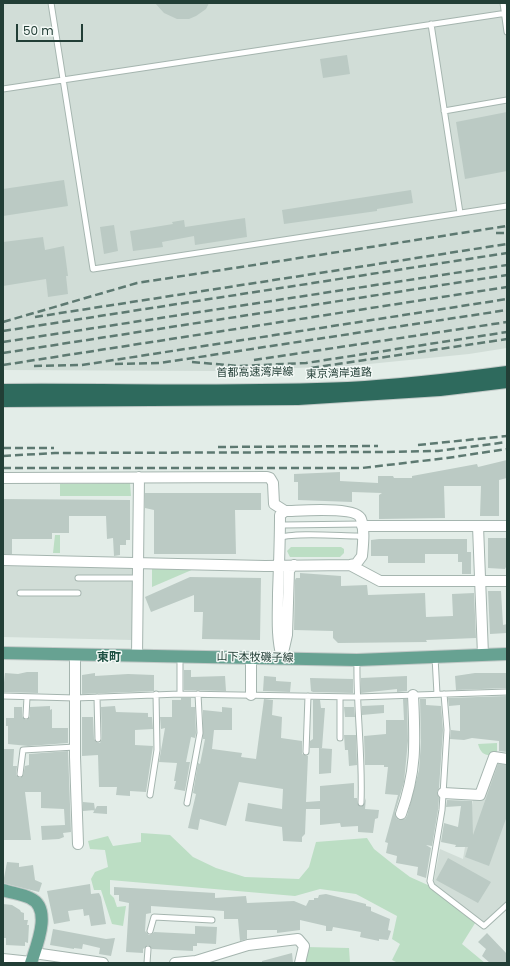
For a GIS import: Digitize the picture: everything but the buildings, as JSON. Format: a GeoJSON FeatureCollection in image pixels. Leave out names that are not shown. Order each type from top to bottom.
{"type":"FeatureCollection","features":[{"type":"Feature","properties":{"kind":"highway","name":"首都高速湾岸線"},"geometry":{"type":"LineString","coordinates":[[3,386],[217,387],[347,384],[431,378],[507,369]]}},
{"type":"Feature","properties":{"kind":"highway","name":"東京湾岸道路"},"geometry":{"type":"LineString","coordinates":[[3,390],[347,388],[439,381],[507,372]]}},
{"type":"Feature","properties":{"kind":"highway","name":"東京湾岸道路"},"geometry":{"type":"LineString","coordinates":[[3,401],[298,399],[440,390],[507,382]]}},
{"type":"Feature","properties":{"kind":"highway"},"geometry":{"type":"LineString","coordinates":[[3,404],[265,403],[434,394],[507,386]]}},
{"type":"Feature","properties":{"kind":"main road","name":"山下本牧磯子線"},"geometry":{"type":"LineString","coordinates":[[3,653],[357,660],[507,654]]}},
{"type":"Feature","properties":{"kind":"main road"},"geometry":{"type":"LineString","coordinates":[[3,890],[31,898],[38,906],[42,924],[32,959]]}},
{"type":"Feature","properties":{"kind":"street"},"geometry":{"type":"LineString","coordinates":[[137,656],[139,477]]}},
{"type":"Feature","properties":{"kind":"street"},"geometry":{"type":"LineString","coordinates":[[3,478],[267,477],[270,478],[272,483],[274,504],[286,512]]}},
{"type":"Feature","properties":{"kind":"street"},"geometry":{"type":"LineString","coordinates":[[3,560],[265,566],[279,565],[350,565],[356,564],[362,556],[363,538],[361,518],[352,512],[286,512],[280,515],[280,538],[279,565],[277,636],[282,658]]}},
{"type":"Feature","properties":{"kind":"street"},"geometry":{"type":"LineString","coordinates":[[362,525],[507,526]]}},
{"type":"Feature","properties":{"kind":"street"},"geometry":{"type":"LineString","coordinates":[[478,526],[483,655]]}},
{"type":"Feature","properties":{"kind":"street"},"geometry":{"type":"LineString","coordinates":[[282,658],[287,635],[289,570],[294,565]]}},
{"type":"Feature","properties":{"kind":"street"},"geometry":{"type":"LineString","coordinates":[[350,565],[380,581],[507,581]]}},
{"type":"Feature","properties":{"kind":"street"},"geometry":{"type":"LineString","coordinates":[[75,655],[74,698],[78,844]]}},
{"type":"Feature","properties":{"kind":"street"},"geometry":{"type":"LineString","coordinates":[[251,658],[251,695]]}},
{"type":"Feature","properties":{"kind":"street"},"geometry":{"type":"LineString","coordinates":[[402,814],[413,775],[415,759],[413,695]]}},
{"type":"Feature","properties":{"kind":"street"},"geometry":{"type":"LineString","coordinates":[[443,793],[480,795],[494,757],[507,759]]}},
{"type":"Feature","properties":{"kind":"street"},"geometry":{"type":"LineString","coordinates":[[175,963],[196,961],[248,945],[298,939],[304,946],[300,963]]}},
{"type":"Feature","properties":{"kind":"street"},"geometry":{"type":"LineString","coordinates":[[3,959],[103,963]]}},
{"type":"Feature","properties":{"kind":"lane"},"geometry":{"type":"LineString","coordinates":[[51,3],[93,269],[507,206]]}},
{"type":"Feature","properties":{"kind":"lane"},"geometry":{"type":"LineString","coordinates":[[503,3],[506,13],[507,32]]}},
{"type":"Feature","properties":{"kind":"lane"},"geometry":{"type":"LineString","coordinates":[[3,89],[506,13]]}},
{"type":"Feature","properties":{"kind":"lane"},"geometry":{"type":"LineString","coordinates":[[431,24],[460,213]]}},
{"type":"Feature","properties":{"kind":"lane"},"geometry":{"type":"LineString","coordinates":[[444,111],[507,100]]}},
{"type":"Feature","properties":{"kind":"lane"},"geometry":{"type":"LineString","coordinates":[[280,527],[284,525],[362,525]]}},
{"type":"Feature","properties":{"kind":"lane"},"geometry":{"type":"LineString","coordinates":[[280,538],[284,536],[357,536],[363,538]]}},
{"type":"Feature","properties":{"kind":"lane"},"geometry":{"type":"LineString","coordinates":[[78,578],[134,578]]}},
{"type":"Feature","properties":{"kind":"lane"},"geometry":{"type":"LineString","coordinates":[[20,593],[78,594]]}},
{"type":"Feature","properties":{"kind":"lane"},"geometry":{"type":"LineString","coordinates":[[180,657],[180,694]]}},
{"type":"Feature","properties":{"kind":"lane"},"geometry":{"type":"LineString","coordinates":[[435,658],[437,694]]}},
{"type":"Feature","properties":{"kind":"lane"},"geometry":{"type":"LineString","coordinates":[[357,660],[356,697],[361,724],[361,802]]}},
{"type":"Feature","properties":{"kind":"lane"},"geometry":{"type":"LineString","coordinates":[[3,696],[74,698],[156,694],[198,694],[392,698],[413,695],[507,692]]}},
{"type":"Feature","properties":{"kind":"lane"},"geometry":{"type":"LineString","coordinates":[[150,795],[157,750],[156,694]]}},
{"type":"Feature","properties":{"kind":"lane"},"geometry":{"type":"LineString","coordinates":[[187,803],[200,733],[198,694]]}},
{"type":"Feature","properties":{"kind":"lane"},"geometry":{"type":"LineString","coordinates":[[444,694],[447,730],[442,810],[430,881],[432,886],[484,926],[507,905]]}},
{"type":"Feature","properties":{"kind":"lane"},"geometry":{"type":"LineString","coordinates":[[306,752],[308,696]]}},
{"type":"Feature","properties":{"kind":"lane"},"geometry":{"type":"LineString","coordinates":[[26,716],[27,697]]}},
{"type":"Feature","properties":{"kind":"lane"},"geometry":{"type":"LineString","coordinates":[[97,697],[98,739]]}},
{"type":"Feature","properties":{"kind":"lane"},"geometry":{"type":"LineString","coordinates":[[340,697],[340,738]]}},
{"type":"Feature","properties":{"kind":"lane"},"geometry":{"type":"LineString","coordinates":[[20,774],[23,750],[75,748]]}},
{"type":"Feature","properties":{"kind":"lane"},"geometry":{"type":"LineString","coordinates":[[150,931],[154,917],[212,920]]}},
{"type":"Feature","properties":{"kind":"lane"},"geometry":{"type":"LineString","coordinates":[[147,963],[148,949]]}},
{"type":"Feature","properties":{"kind":"shaded area"},"geometry":{"type":"Polygon","coordinates":[[[3,3],[507,3],[507,348],[469,354],[349,366],[215,371],[3,370],[3,3]]]}},
{"type":"Feature","properties":{"kind":"shaded area"},"geometry":{"type":"Polygon","coordinates":[[[3,566],[132,567],[134,569],[133,640],[3,637],[3,566]]]}},
{"type":"Feature","properties":{"kind":"shaded area"},"geometry":{"type":"Polygon","coordinates":[[[497,754],[507,755],[507,901],[486,922],[483,922],[434,889],[434,880],[440,849],[463,859],[473,799],[497,754]]]}},
{"type":"Feature","properties":{"kind":"green space"},"geometry":{"type":"Polygon","coordinates":[[[130,483],[131,496],[60,496],[60,484],[130,483]]]}},
{"type":"Feature","properties":{"kind":"green space"},"geometry":{"type":"Polygon","coordinates":[[[55,535],[60,535],[60,553],[53,553],[55,535]]]}},
{"type":"Feature","properties":{"kind":"green space"},"geometry":{"type":"Polygon","coordinates":[[[291,547],[341,547],[344,549],[344,553],[340,557],[290,557],[287,551],[291,547]]]}},
{"type":"Feature","properties":{"kind":"green space"},"geometry":{"type":"Polygon","coordinates":[[[152,569],[194,569],[152,587],[152,569]]]}},
{"type":"Feature","properties":{"kind":"green space"},"geometry":{"type":"Polygon","coordinates":[[[497,743],[497,754],[490,755],[483,753],[478,744],[497,743]]]}},
{"type":"Feature","properties":{"kind":"green space"},"geometry":{"type":"Polygon","coordinates":[[[141,833],[170,835],[193,857],[216,868],[245,877],[299,879],[309,867],[316,842],[367,838],[374,849],[410,877],[430,886],[477,920],[462,944],[485,963],[398,963],[392,960],[400,944],[392,939],[397,916],[356,894],[320,889],[295,896],[110,880],[110,894],[114,898],[117,907],[126,906],[123,926],[112,924],[101,890],[94,890],[91,879],[95,872],[108,867],[105,850],[90,849],[88,841],[108,836],[113,846],[141,842],[141,833]]]}},
{"type":"Feature","properties":{"kind":"green space"},"geometry":{"type":"Polygon","coordinates":[[[306,947],[349,948],[350,963],[302,963],[306,947]]]}},
{"type":"Feature","properties":{"kind":"railway"},"geometry":{"type":"LineString","coordinates":[[3,322],[137,283],[507,226]]}},
{"type":"Feature","properties":{"kind":"railway"},"geometry":{"type":"LineString","coordinates":[[496,233],[507,233]]}},
{"type":"Feature","properties":{"kind":"railway"},"geometry":{"type":"LineString","coordinates":[[35,317],[507,244]]}},
{"type":"Feature","properties":{"kind":"railway"},"geometry":{"type":"LineString","coordinates":[[3,331],[507,253]]}},
{"type":"Feature","properties":{"kind":"railway"},"geometry":{"type":"LineString","coordinates":[[3,342],[507,265]]}},
{"type":"Feature","properties":{"kind":"railway"},"geometry":{"type":"LineString","coordinates":[[3,353],[507,275]]}},
{"type":"Feature","properties":{"kind":"railway"},"geometry":{"type":"LineString","coordinates":[[3,365],[507,287]]}},
{"type":"Feature","properties":{"kind":"railway"},"geometry":{"type":"LineString","coordinates":[[34,366],[82,365],[507,299]]}},
{"type":"Feature","properties":{"kind":"railway"},"geometry":{"type":"LineString","coordinates":[[115,364],[160,363],[507,310]]}},
{"type":"Feature","properties":{"kind":"railway"},"geometry":{"type":"LineString","coordinates":[[254,360],[507,322]]}},
{"type":"Feature","properties":{"kind":"railway"},"geometry":{"type":"LineString","coordinates":[[192,362],[239,366],[306,363],[507,332]]}},
{"type":"Feature","properties":{"kind":"railway"},"geometry":{"type":"LineString","coordinates":[[311,368],[507,339]]}},
{"type":"Feature","properties":{"kind":"railway"},"geometry":{"type":"LineString","coordinates":[[418,445],[507,436]]}},
{"type":"Feature","properties":{"kind":"railway"},"geometry":{"type":"LineString","coordinates":[[3,456],[55,453],[438,451],[507,442]]}},
{"type":"Feature","properties":{"kind":"railway"},"geometry":{"type":"LineString","coordinates":[[218,447],[378,446]]}},
{"type":"Feature","properties":{"kind":"railway"},"geometry":{"type":"LineString","coordinates":[[3,448],[54,448]]}},
{"type":"Feature","properties":{"kind":"railway"},"geometry":{"type":"LineString","coordinates":[[3,468],[362,468],[507,449]]}},
{"type":"Feature","properties":{"kind":"district","name":"東町"},"geometry":{"type":"Point","coordinates":[109,658]}}]}
